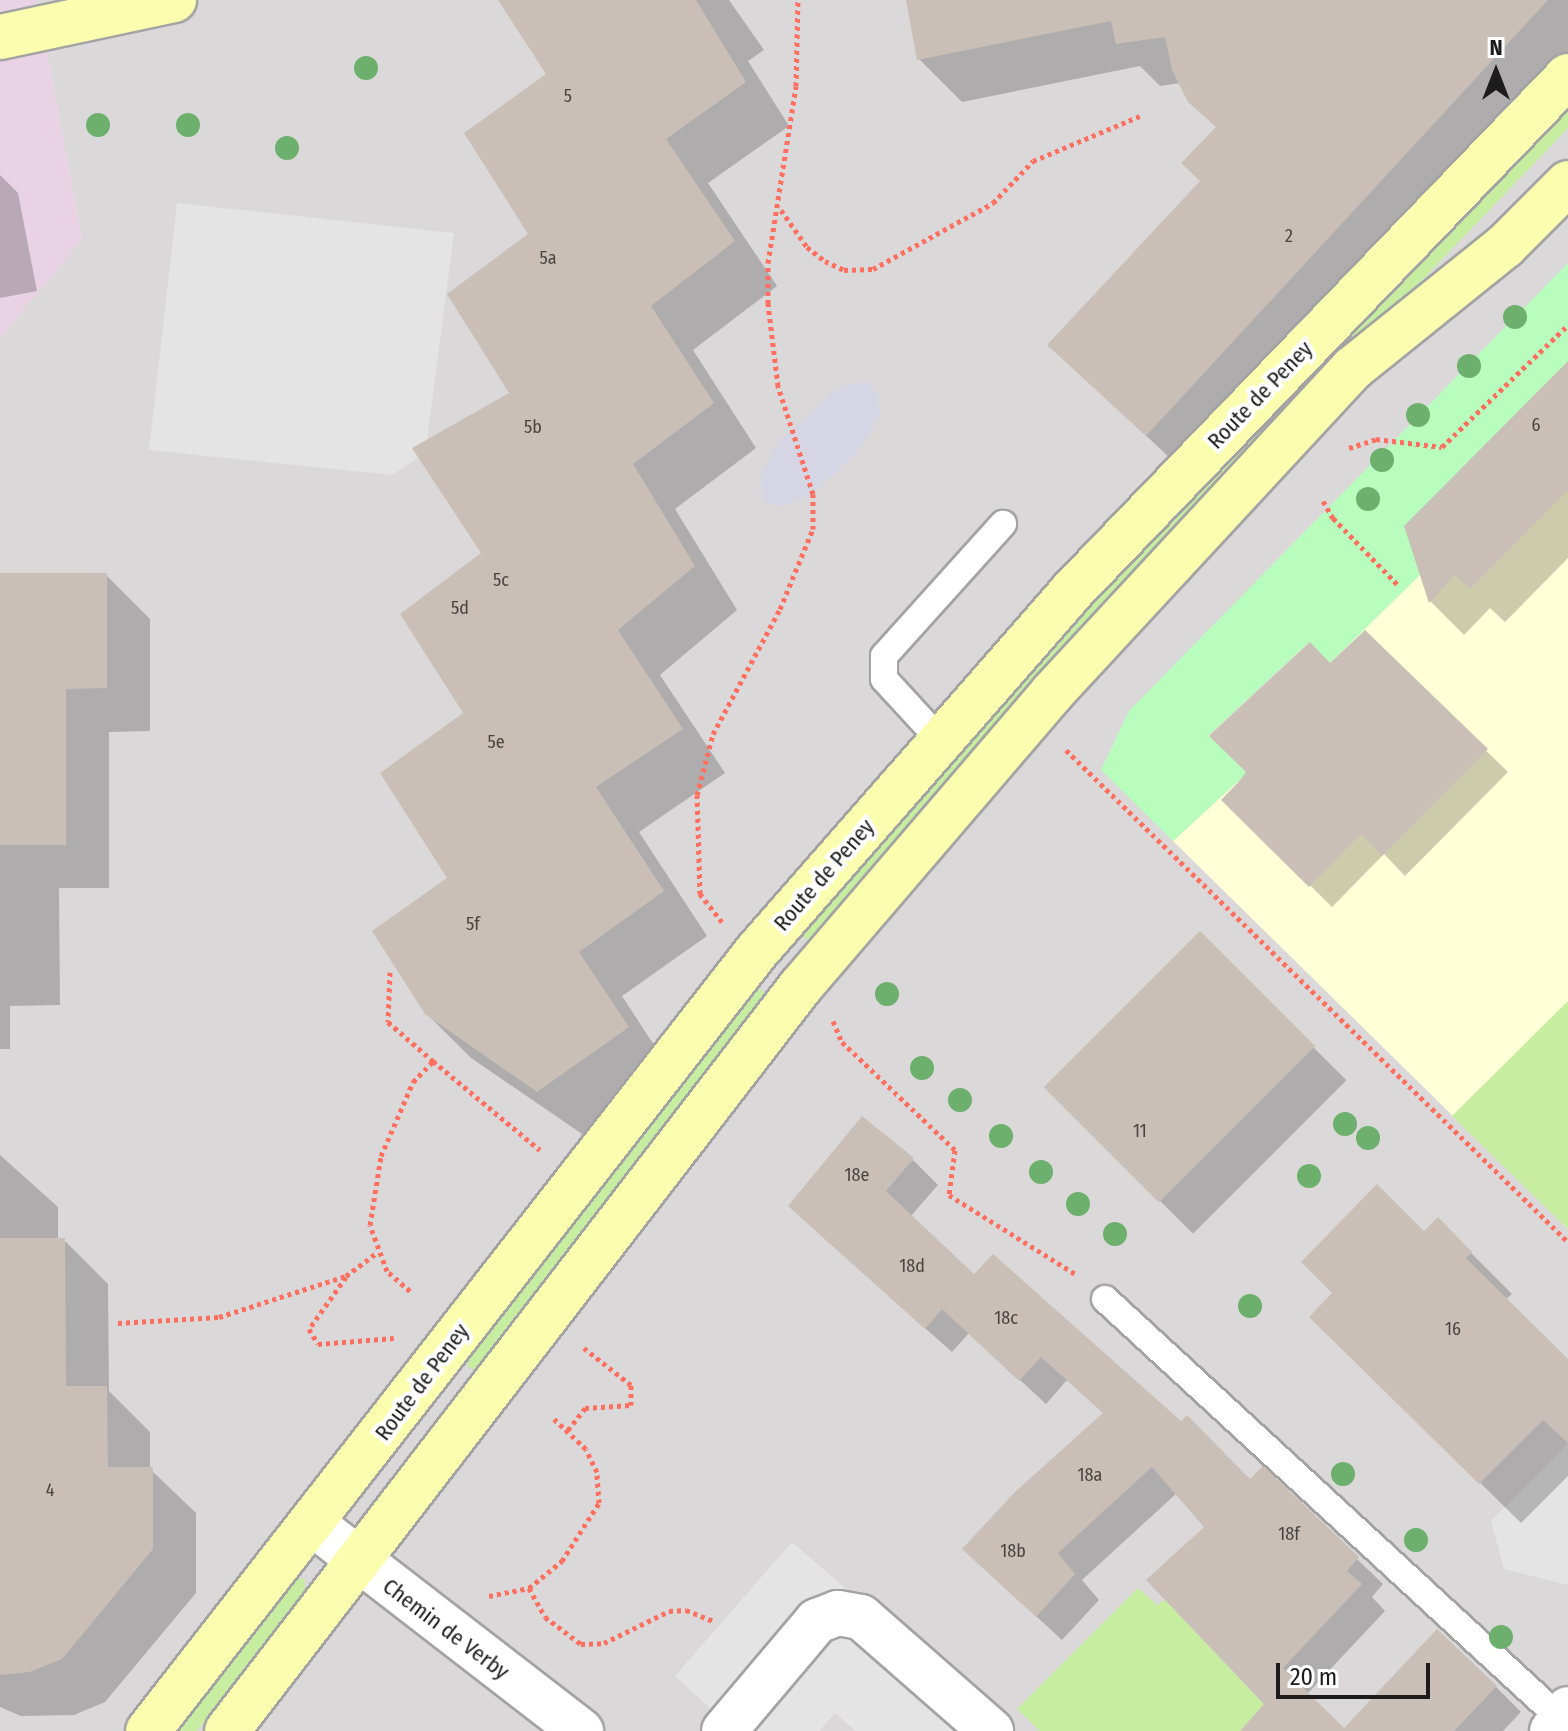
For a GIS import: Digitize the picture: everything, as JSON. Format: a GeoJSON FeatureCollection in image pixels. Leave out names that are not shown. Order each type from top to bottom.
{"type":"FeatureCollection","features":[{"type":"Feature","properties":{"kind":"main road"},"geometry":{"type":"LineString","coordinates":[[0,37],[174,0]]}},
{"type":"Feature","properties":{"kind":"main road","name":"Route de Peney"},"geometry":{"type":"LineString","coordinates":[[148,1731],[270,1570],[313,1524],[757,951],[1072,591],[1568,76]]}},
{"type":"Feature","properties":{"kind":"main road"},"geometry":{"type":"LineString","coordinates":[[227,1731],[801,986],[1052,693],[1353,368],[1505,246],[1568,183]]}},
{"type":"Feature","properties":{"kind":"street","name":"Chemin de Verby"},"geometry":{"type":"LineString","coordinates":[[313,1524],[581,1731]]}},
{"type":"Feature","properties":{"kind":"street"},"geometry":{"type":"LineString","coordinates":[[724,1731],[817,1621],[838,1613],[861,1617],[985,1726]]}},
{"type":"Feature","properties":{"kind":"lane"},"geometry":{"type":"LineString","coordinates":[[941,741],[884,679],[884,656],[1003,524]]}},
{"type":"Feature","properties":{"kind":"lane"},"geometry":{"type":"LineString","coordinates":[[1105,1299],[1560,1719]]}},
{"type":"Feature","properties":{"kind":"path"},"geometry":{"type":"LineString","coordinates":[[728,928],[700,894],[697,795],[713,734],[780,609],[813,529],[813,494],[785,411],[771,339],[768,263],[780,209],[796,86],[798,0]]}},
{"type":"Feature","properties":{"kind":"path"},"geometry":{"type":"LineString","coordinates":[[780,209],[807,247],[835,268],[873,269],[993,203],[1033,161],[1140,116]]}},
{"type":"Feature","properties":{"kind":"path"},"geometry":{"type":"LineString","coordinates":[[1341,453],[1376,439],[1442,447],[1568,325]]}},
{"type":"Feature","properties":{"kind":"path"},"geometry":{"type":"LineString","coordinates":[[1323,501],[1333,518],[1398,585]]}},
{"type":"Feature","properties":{"kind":"path"},"geometry":{"type":"LineString","coordinates":[[1062,747],[1568,1242]]}},
{"type":"Feature","properties":{"kind":"path"},"geometry":{"type":"LineString","coordinates":[[390,972],[388,1022],[545,1155]]}},
{"type":"Feature","properties":{"kind":"path"},"geometry":{"type":"LineString","coordinates":[[830,1015],[842,1042],[955,1150],[949,1195],[1072,1271]]}},
{"type":"Feature","properties":{"kind":"path"},"geometry":{"type":"LineString","coordinates":[[410,1291],[377,1253],[370,1225],[381,1156],[401,1104],[433,1061]]}},
{"type":"Feature","properties":{"kind":"path"},"geometry":{"type":"LineString","coordinates":[[364,1340],[318,1344],[309,1329],[346,1276],[377,1253]]}},
{"type":"Feature","properties":{"kind":"path"},"geometry":{"type":"LineString","coordinates":[[118,1323],[219,1317],[346,1276]]}},
{"type":"Feature","properties":{"kind":"path"},"geometry":{"type":"LineString","coordinates":[[568,1430],[585,1408],[631,1405],[631,1385],[583,1347]]}},
{"type":"Feature","properties":{"kind":"path"},"geometry":{"type":"LineString","coordinates":[[481,1597],[529,1588],[562,1561],[599,1503],[597,1472],[586,1449],[553,1418]]}},
{"type":"Feature","properties":{"kind":"path"},"geometry":{"type":"LineString","coordinates":[[529,1588],[545,1617],[581,1644],[604,1643],[669,1611],[686,1610],[713,1621]]}},
{"type":"Feature","properties":{"kind":"shaded area"},"geometry":{"type":"Polygon","coordinates":[[[0,0],[37,0],[82,239],[0,338],[0,0]]]}},
{"type":"Feature","properties":{"kind":"shaded area"},"geometry":{"type":"Polygon","coordinates":[[[37,0],[1568,0],[1568,1731],[0,1731],[0,338],[82,239],[37,0]]]}},
{"type":"Feature","properties":{"kind":"shaded area"},"geometry":{"type":"Polygon","coordinates":[[[177,203],[454,233],[427,440],[413,449],[418,458],[392,475],[149,450],[177,203]]]}},
{"type":"Feature","properties":{"kind":"shaded area"},"geometry":{"type":"Polygon","coordinates":[[[1568,361],[1568,1229],[1173,841],[1247,773],[1209,736],[1310,642],[1330,663],[1568,361]]]}},
{"type":"Feature","properties":{"kind":"shaded area"},"geometry":{"type":"Polygon","coordinates":[[[867,382],[878,394],[880,415],[858,452],[813,494],[780,507],[765,501],[760,478],[778,442],[846,384],[867,382]]]}},
{"type":"Feature","properties":{"kind":"shaded area"},"geometry":{"type":"Polygon","coordinates":[[[1568,1443],[1568,1585],[1504,1569],[1491,1521],[1568,1443]]]}},
{"type":"Feature","properties":{"kind":"shaded area"},"geometry":{"type":"Polygon","coordinates":[[[792,1542],[984,1709],[965,1731],[856,1731],[835,1713],[819,1731],[735,1731],[675,1676],[792,1542]]]}},
{"type":"Feature","properties":{"kind":"green space"},"geometry":{"type":"Polygon","coordinates":[[[1568,106],[1568,128],[1193,519],[815,947],[802,935],[987,717],[1175,509],[1568,106]]]}},
{"type":"Feature","properties":{"kind":"green space"},"geometry":{"type":"Polygon","coordinates":[[[1568,263],[1568,361],[1420,575],[1330,663],[1309,642],[1209,735],[1247,773],[1173,841],[1101,770],[1129,711],[1568,263]]]}},
{"type":"Feature","properties":{"kind":"green space"},"geometry":{"type":"Polygon","coordinates":[[[757,986],[771,1000],[476,1371],[467,1366],[478,1335],[757,986]]]}},
{"type":"Feature","properties":{"kind":"green space"},"geometry":{"type":"Polygon","coordinates":[[[1568,1001],[1568,1229],[1452,1116],[1568,1001]]]}},
{"type":"Feature","properties":{"kind":"green space"},"geometry":{"type":"Polygon","coordinates":[[[295,1576],[305,1580],[305,1591],[197,1731],[174,1731],[295,1576]]]}},
{"type":"Feature","properties":{"kind":"green space"},"geometry":{"type":"Polygon","coordinates":[[[1138,1588],[1157,1605],[1165,1600],[1276,1717],[1240,1731],[1040,1731],[1017,1709],[1138,1588]]]}},
{"type":"Feature","properties":{"kind":"building"},"geometry":{"type":"Polygon","coordinates":[[[498,0],[696,0],[746,82],[666,139],[735,241],[651,306],[714,403],[633,464],[695,566],[618,630],[683,729],[596,787],[664,891],[579,952],[629,1027],[537,1092],[425,1014],[372,931],[447,878],[380,773],[463,713],[400,614],[481,553],[412,448],[509,393],[447,294],[528,234],[464,133],[546,74],[498,0]]]}},
{"type":"Feature","properties":{"kind":"building"},"geometry":{"type":"Polygon","coordinates":[[[906,0],[1548,0],[1146,436],[1047,345],[1200,181],[1181,163],[1216,127],[1188,102],[1172,70],[1165,37],[1116,44],[1111,21],[917,60],[906,0]]]}},
{"type":"Feature","properties":{"kind":"building"},"geometry":{"type":"Polygon","coordinates":[[[1568,361],[1568,490],[1470,589],[1455,575],[1429,603],[1404,526],[1568,361]]]}},
{"type":"Feature","properties":{"kind":"building"},"geometry":{"type":"Polygon","coordinates":[[[0,573],[107,573],[107,688],[66,689],[66,845],[0,845],[0,573]]]}},
{"type":"Feature","properties":{"kind":"building"},"geometry":{"type":"Polygon","coordinates":[[[1365,630],[1488,749],[1382,856],[1361,834],[1309,887],[1221,800],[1247,773],[1209,736],[1310,642],[1330,663],[1365,630]]]}},
{"type":"Feature","properties":{"kind":"building"},"geometry":{"type":"Polygon","coordinates":[[[1200,931],[1315,1046],[1159,1203],[1044,1087],[1200,931]]]}},
{"type":"Feature","properties":{"kind":"building"},"geometry":{"type":"Polygon","coordinates":[[[862,1116],[914,1158],[886,1191],[974,1274],[993,1254],[1181,1421],[1187,1415],[1250,1479],[1263,1466],[1359,1557],[1347,1571],[1362,1584],[1283,1668],[1344,1728],[1437,1629],[1497,1686],[1454,1731],[1240,1731],[1264,1704],[1146,1580],[1204,1527],[1152,1467],[1058,1553],[1075,1574],[1036,1617],[962,1549],[1015,1492],[1103,1413],[1041,1357],[1019,1381],[942,1309],[925,1329],[788,1206],[862,1116]]]}},
{"type":"Feature","properties":{"kind":"building"},"geometry":{"type":"Polygon","coordinates":[[[1377,1184],[1424,1231],[1438,1217],[1472,1252],[1466,1258],[1568,1359],[1568,1443],[1543,1420],[1479,1484],[1309,1317],[1332,1293],[1301,1262],[1377,1184]]]}},
{"type":"Feature","properties":{"kind":"building"},"geometry":{"type":"Polygon","coordinates":[[[0,1238],[65,1238],[66,1386],[107,1386],[108,1467],[153,1467],[153,1549],[62,1659],[30,1672],[0,1675],[0,1238]]]}}]}
